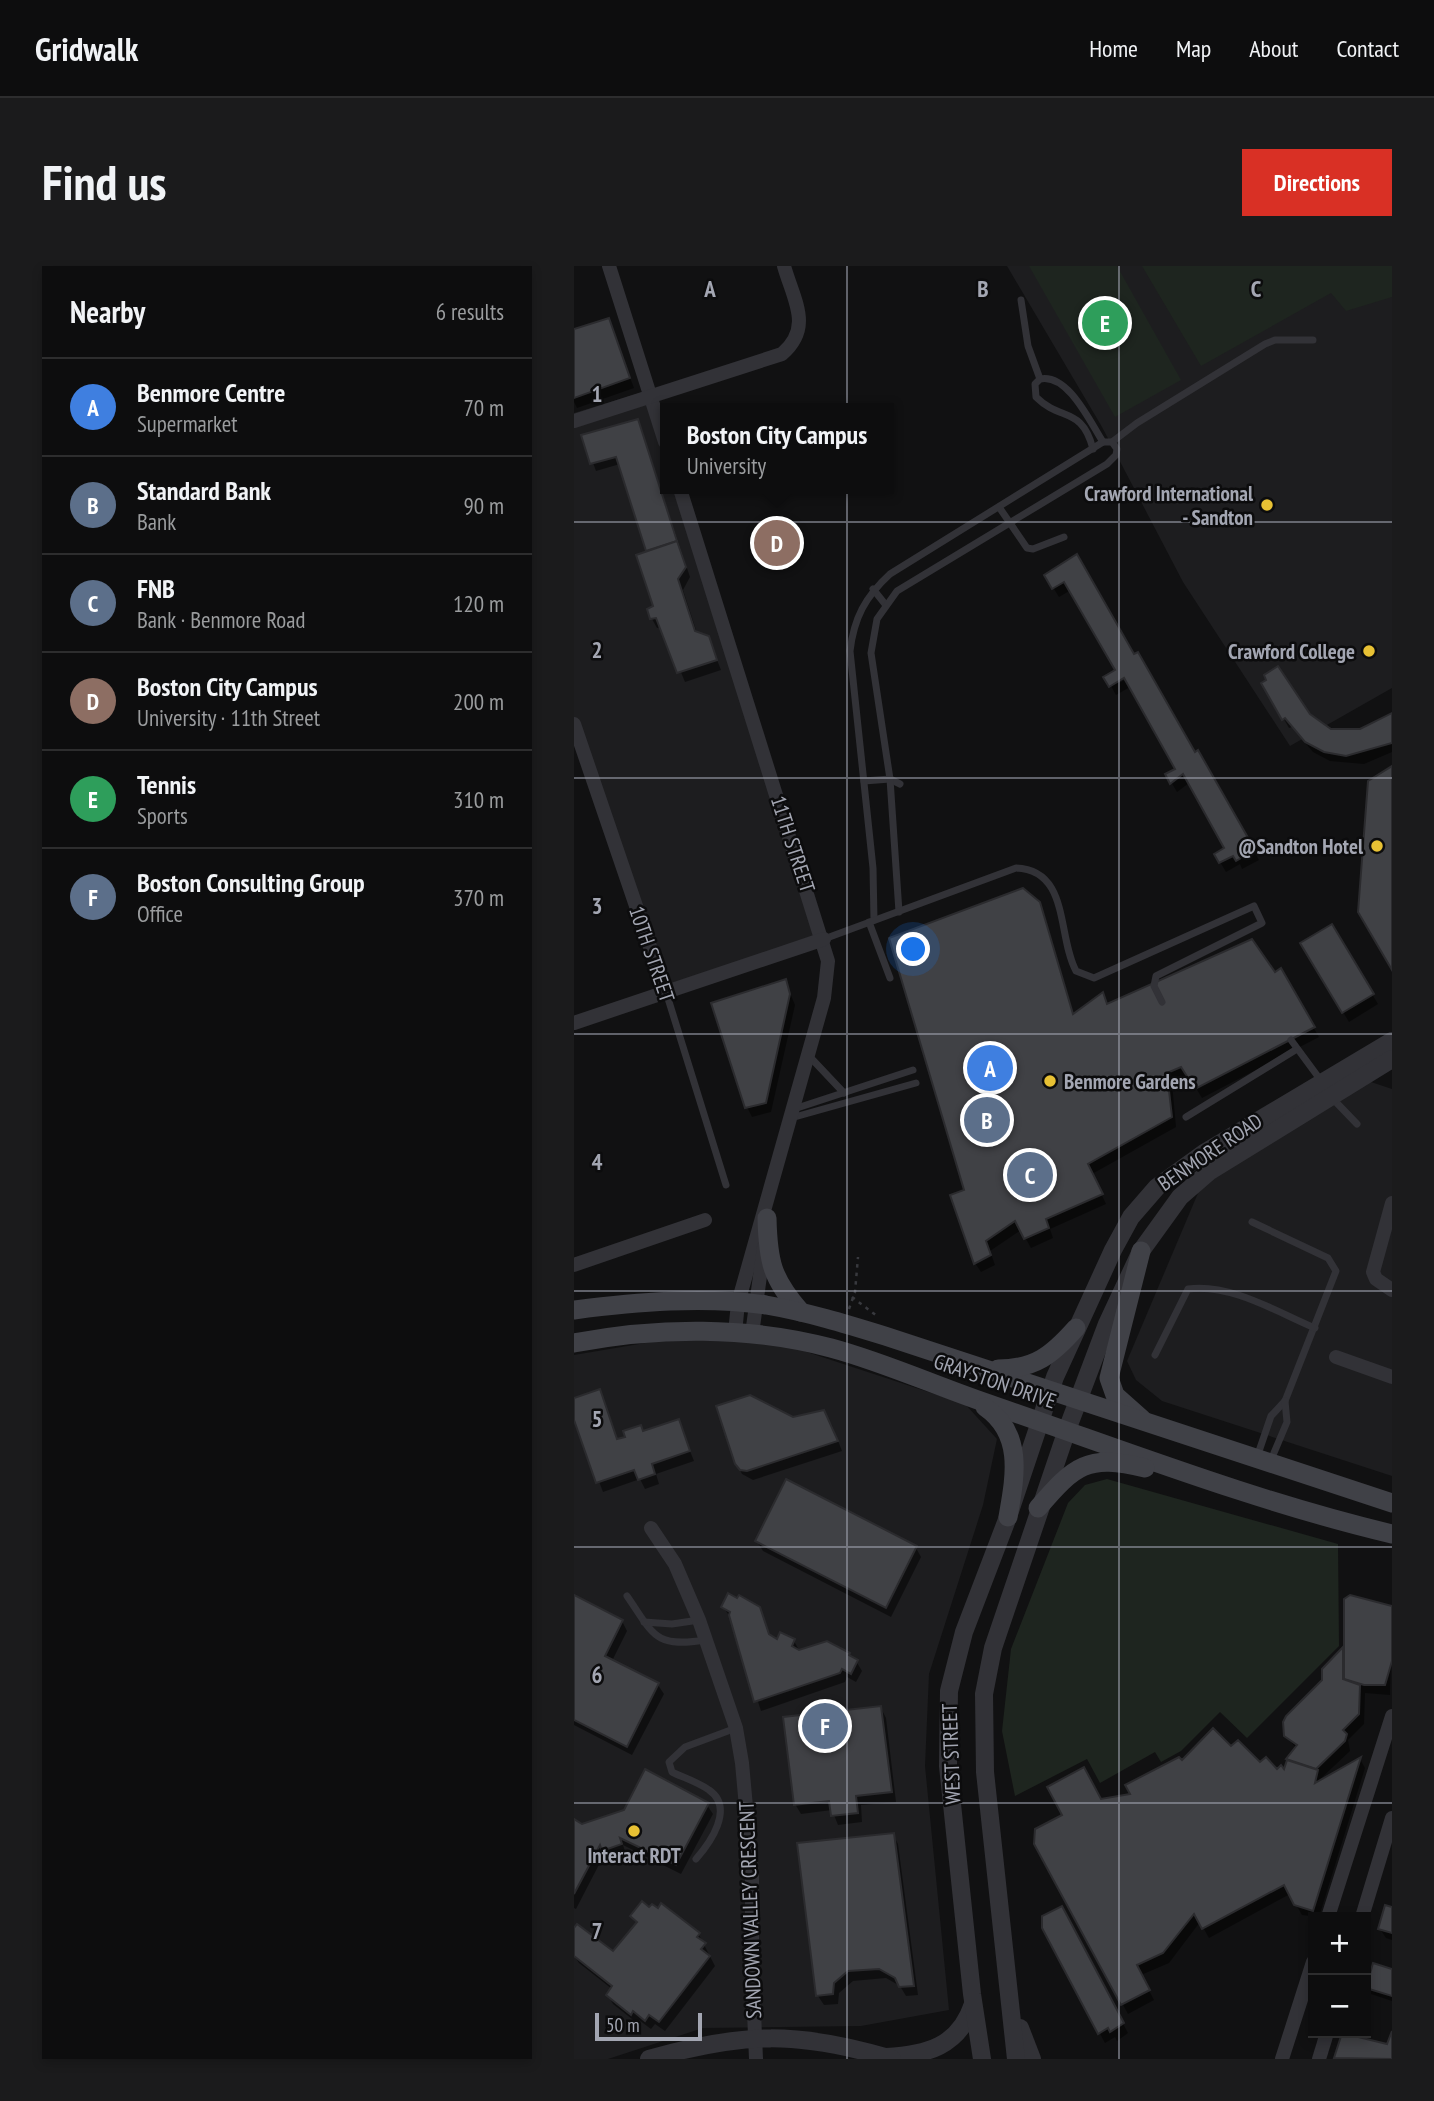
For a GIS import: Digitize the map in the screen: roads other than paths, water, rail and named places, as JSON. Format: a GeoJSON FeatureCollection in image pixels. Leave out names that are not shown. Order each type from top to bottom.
{"type":"FeatureCollection","features":[{"type":"Feature","properties":{"kind":"main road"},"geometry":{"type":"LineString","coordinates":[[767,1211],[773,1271],[784,1292],[801,1312]]}},
{"type":"Feature","properties":{"kind":"main road"},"geometry":{"type":"LineString","coordinates":[[1141,1251],[1109,1378],[1123,1404],[1152,1426]]}},
{"type":"Feature","properties":{"kind":"main road","name":"GRAYSTON DRIVE"},"geometry":{"type":"LineString","coordinates":[[574,1310],[657,1302],[748,1304],[801,1312],[845,1323],[1050,1393],[1392,1503]]}},
{"type":"Feature","properties":{"kind":"main road"},"geometry":{"type":"LineString","coordinates":[[986,1369],[1018,1368],[1040,1362],[1055,1352],[1076,1328]]}},
{"type":"Feature","properties":{"kind":"main road","name":"GRAYSTON DRIVE"},"geometry":{"type":"LineString","coordinates":[[574,1343],[652,1333],[743,1334],[842,1351],[1238,1491],[1392,1534]]}},
{"type":"Feature","properties":{"kind":"main road"},"geometry":{"type":"LineString","coordinates":[[970,1398],[999,1419],[1012,1441],[1014,1474],[1007,1517]]}},
{"type":"Feature","properties":{"kind":"main road"},"geometry":{"type":"LineString","coordinates":[[1038,1508],[1072,1472],[1101,1460],[1238,1491]]}},
{"type":"Feature","properties":{"kind":"main road"},"geometry":{"type":"LineString","coordinates":[[1366,1528],[1392,1548]]}},
{"type":"Feature","properties":{"kind":"street"},"geometry":{"type":"LineString","coordinates":[[609,266],[660,426]]}},
{"type":"Feature","properties":{"kind":"street"},"geometry":{"type":"LineString","coordinates":[[574,421],[650,394],[777,357],[799,334],[798,313],[785,266]]}},
{"type":"Feature","properties":{"kind":"street","name":"11TH STREET"},"geometry":{"type":"LineString","coordinates":[[682,494],[824,939],[828,961],[827,981],[809,1056],[767,1211],[743,1334]]}},
{"type":"Feature","properties":{"kind":"street","name":"10TH STREET"},"geometry":{"type":"LineString","coordinates":[[574,724],[665,991]]}},
{"type":"Feature","properties":{"kind":"street"},"geometry":{"type":"LineString","coordinates":[[574,1023],[824,939]]}},
{"type":"Feature","properties":{"kind":"street","name":"BENMORE ROAD"},"geometry":{"type":"LineString","coordinates":[[1067,1430],[1107,1324],[1141,1251],[1168,1210],[1200,1178],[1327,1090],[1390,1051]]}},
{"type":"Feature","properties":{"kind":"street","name":"BENMORE ROAD"},"geometry":{"type":"LineString","coordinates":[[1040,1421],[1076,1328],[1124,1230],[1157,1187],[1198,1156],[1327,1090]]}},
{"type":"Feature","properties":{"kind":"street"},"geometry":{"type":"LineString","coordinates":[[1392,1203],[1373,1272],[1376,1279],[1392,1290]]}},
{"type":"Feature","properties":{"kind":"street"},"geometry":{"type":"LineString","coordinates":[[574,1265],[705,1220]]}},
{"type":"Feature","properties":{"kind":"street"},"geometry":{"type":"LineString","coordinates":[[1336,1357],[1392,1377]]}},
{"type":"Feature","properties":{"kind":"street","name":"WEST STREET"},"geometry":{"type":"LineString","coordinates":[[982,2059],[973,2004],[948,1766],[948,1712],[953,1671],[964,1632],[1040,1421]]}},
{"type":"Feature","properties":{"kind":"street","name":"WEST STREET"},"geometry":{"type":"LineString","coordinates":[[1016,2059],[984,1756],[983,1702],[993,1648],[1038,1508],[1067,1430]]}},
{"type":"Feature","properties":{"kind":"street","name":"SANDOWN VALLEY CRESCENT"},"geometry":{"type":"LineString","coordinates":[[651,1528],[675,1564],[699,1620],[736,1728],[743,1763],[752,1873],[756,2059]]}},
{"type":"Feature","properties":{"kind":"street"},"geometry":{"type":"LineString","coordinates":[[1330,1912],[1392,1716]]}},
{"type":"Feature","properties":{"kind":"street"},"geometry":{"type":"LineString","coordinates":[[1364,1912],[1392,1818]]}},
{"type":"Feature","properties":{"kind":"street"},"geometry":{"type":"LineString","coordinates":[[1282,2059],[1309,1975]]}},
{"type":"Feature","properties":{"kind":"street"},"geometry":{"type":"LineString","coordinates":[[1006,1977],[1023,2043],[1032,2059]]}},
{"type":"Feature","properties":{"kind":"street"},"geometry":{"type":"LineString","coordinates":[[649,2059],[704,2044],[756,2038],[829,2042],[889,2058],[918,2055],[949,2041],[965,2025],[973,2004]]}},
{"type":"Feature","properties":{"kind":"street"},"geometry":{"type":"LineString","coordinates":[[1320,2059],[1326,2038]]}},
{"type":"Feature","properties":{"kind":"lane"},"geometry":{"type":"LineString","coordinates":[[1021,300],[1028,346],[1040,379]]}},
{"type":"Feature","properties":{"kind":"lane"},"geometry":{"type":"LineString","coordinates":[[890,978],[872,921],[873,868],[850,651],[852,629],[860,608],[873,589],[890,574],[1103,442],[1112,442],[1137,423],[1265,344],[1275,340],[1313,340]]}},
{"type":"Feature","properties":{"kind":"lane"},"geometry":{"type":"LineString","coordinates":[[1093,449],[1088,430],[1078,419],[1047,406],[1036,397],[1035,384],[1040,379],[1052,379],[1065,388],[1103,442]]}},
{"type":"Feature","properties":{"kind":"lane"},"geometry":{"type":"LineString","coordinates":[[899,912],[890,779],[871,653],[872,635],[885,604],[912,582],[1107,464],[1116,456],[1117,449],[1112,442]]}},
{"type":"Feature","properties":{"kind":"lane"},"geometry":{"type":"LineString","coordinates":[[999,508],[1027,548],[1033,549],[1064,537]]}},
{"type":"Feature","properties":{"kind":"lane"},"geometry":{"type":"LineString","coordinates":[[873,589],[885,604]]}},
{"type":"Feature","properties":{"kind":"lane"},"geometry":{"type":"LineString","coordinates":[[864,781],[890,779],[901,784]]}},
{"type":"Feature","properties":{"kind":"lane"},"geometry":{"type":"LineString","coordinates":[[824,939],[1016,868],[1029,869],[1050,883],[1058,900],[1070,962],[1076,971],[1094,978],[1254,906],[1262,923],[1156,976],[1154,986],[1163,1002]]}},
{"type":"Feature","properties":{"kind":"lane","name":"10TH STREET"},"geometry":{"type":"LineString","coordinates":[[665,991],[726,1185]]}},
{"type":"Feature","properties":{"kind":"lane"},"geometry":{"type":"LineString","coordinates":[[1291,1040],[1327,1090],[1357,1124]]}},
{"type":"Feature","properties":{"kind":"lane"},"geometry":{"type":"LineString","coordinates":[[1186,1117],[1297,1049]]}},
{"type":"Feature","properties":{"kind":"lane"},"geometry":{"type":"LineString","coordinates":[[809,1056],[820,1071],[844,1093]]}},
{"type":"Feature","properties":{"kind":"lane"},"geometry":{"type":"LineString","coordinates":[[792,1114],[913,1070]]}},
{"type":"Feature","properties":{"kind":"lane"},"geometry":{"type":"LineString","coordinates":[[792,1114],[916,1083]]}},
{"type":"Feature","properties":{"kind":"lane"},"geometry":{"type":"LineString","coordinates":[[1252,1222],[1333,1263],[1335,1282],[1285,1401],[1271,1416],[1263,1462]]}},
{"type":"Feature","properties":{"kind":"lane"},"geometry":{"type":"LineString","coordinates":[[1155,1355],[1188,1289],[1205,1287],[1245,1299],[1315,1328]]}},
{"type":"Feature","properties":{"kind":"lane"},"geometry":{"type":"LineString","coordinates":[[1263,1462],[1287,1422],[1285,1401]]}},
{"type":"Feature","properties":{"kind":"lane"},"geometry":{"type":"LineString","coordinates":[[627,1596],[644,1622],[657,1637],[667,1643],[705,1640]]}},
{"type":"Feature","properties":{"kind":"lane"},"geometry":{"type":"LineString","coordinates":[[644,1622],[672,1624],[699,1620]]}},
{"type":"Feature","properties":{"kind":"lane"},"geometry":{"type":"LineString","coordinates":[[696,1859],[713,1837],[719,1824],[719,1803],[709,1790],[672,1772],[669,1762],[685,1747],[736,1728]]}},
{"type":"Feature","properties":{"kind":"place","name":"Tennis"},"geometry":{"type":"Point","coordinates":[1105,323]}},
{"type":"Feature","properties":{"kind":"place","name":"Crawford International - Sandton"},"geometry":{"type":"Point","coordinates":[1267,505]}},
{"type":"Feature","properties":{"kind":"place","name":"Boston City Campus"},"geometry":{"type":"Point","coordinates":[777,543]}},
{"type":"Feature","properties":{"kind":"place","name":"Crawford College"},"geometry":{"type":"Point","coordinates":[1369,651]}},
{"type":"Feature","properties":{"kind":"place","name":"@Sandton Hotel"},"geometry":{"type":"Point","coordinates":[1377,846]}},
{"type":"Feature","properties":{"kind":"place","name":"Benmore Centre"},"geometry":{"type":"Point","coordinates":[990,1068]}},
{"type":"Feature","properties":{"kind":"place","name":"Benmore Gardens"},"geometry":{"type":"Point","coordinates":[1050,1081]}},
{"type":"Feature","properties":{"kind":"place","name":"Standard Bank"},"geometry":{"type":"Point","coordinates":[987,1120]}},
{"type":"Feature","properties":{"kind":"place","name":"FNB"},"geometry":{"type":"Point","coordinates":[1030,1175]}},
{"type":"Feature","properties":{"kind":"place","name":"Boston Consulting Group"},"geometry":{"type":"Point","coordinates":[825,1726]}},
{"type":"Feature","properties":{"kind":"place","name":"Interact RDT"},"geometry":{"type":"Point","coordinates":[634,1831]}}]}
